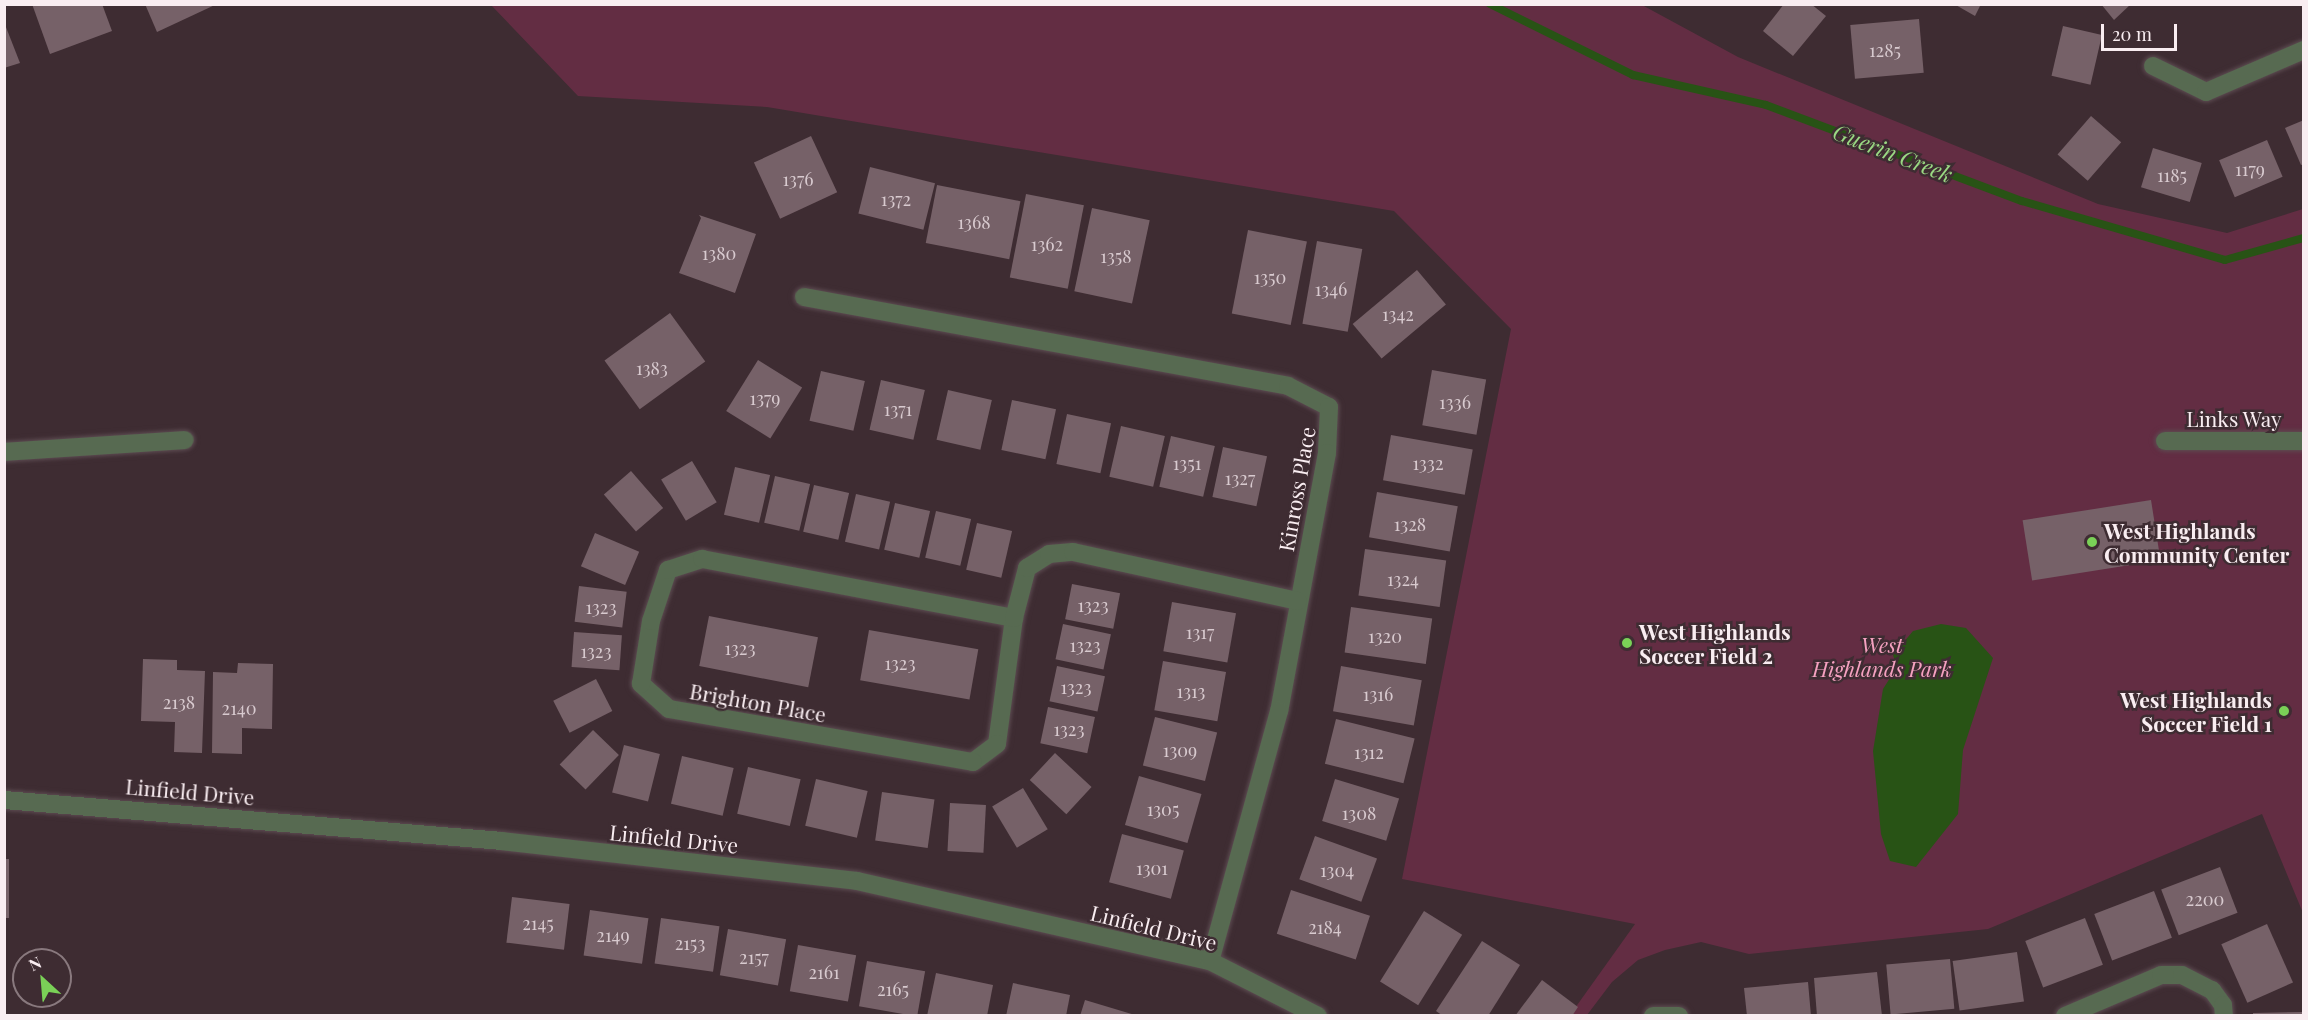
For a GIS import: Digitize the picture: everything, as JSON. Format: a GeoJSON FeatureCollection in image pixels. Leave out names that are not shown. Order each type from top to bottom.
{"type":"FeatureCollection","features":[{"type":"Feature","properties":{"kind":"street"},"geometry":{"type":"LineString","coordinates":[[2153,66],[2206,93],[2304,50]]}},
{"type":"Feature","properties":{"kind":"street","name":"Kinross Place"},"geometry":{"type":"LineString","coordinates":[[804,297],[1288,386],[1329,408],[1327,453],[1279,711],[1210,961]]}},
{"type":"Feature","properties":{"kind":"street"},"geometry":{"type":"LineString","coordinates":[[4,452],[185,441]]}},
{"type":"Feature","properties":{"kind":"street","name":"Links Way"},"geometry":{"type":"LineString","coordinates":[[2165,441],[2304,441]]}},
{"type":"Feature","properties":{"kind":"street","name":"Brighton Place"},"geometry":{"type":"LineString","coordinates":[[1014,618],[702,559],[668,570],[651,621],[641,684],[669,709],[973,762],[997,744],[1014,618],[1027,567],[1049,554],[1073,552],[1298,601]]}},
{"type":"Feature","properties":{"kind":"street","name":"Linfield Drive"},"geometry":{"type":"LineString","coordinates":[[4,800],[501,841],[857,881],[1210,961],[1318,1016]]}},
{"type":"Feature","properties":{"kind":"street"},"geometry":{"type":"LineString","coordinates":[[2065,1016],[2162,975],[2182,975],[2212,990],[2223,1005],[2224,1016]]}},
{"type":"Feature","properties":{"kind":"street"},"geometry":{"type":"LineString","coordinates":[[1653,1016],[1678,1016]]}},
{"type":"Feature","properties":{"kind":"green space","name":"West Highlands Park"},"geometry":{"type":"Polygon","coordinates":[[[491,5],[1642,5],[1738,57],[2098,204],[2227,233],[2303,209],[2303,913],[2262,814],[1988,929],[1749,954],[1701,942],[1665,950],[1638,960],[1612,982],[1587,1015],[1570,1015],[1635,924],[1402,879],[1511,329],[1394,211],[767,107],[578,96],[491,5]]]}},
{"type":"Feature","properties":{"kind":"shaded area"},"geometry":{"type":"Polygon","coordinates":[[[1941,624],[1966,628],[1993,658],[1963,750],[1958,814],[1916,867],[1890,861],[1881,834],[1873,751],[1883,689],[1897,667],[1893,655],[1913,631],[1941,624]]]}},
{"type":"Feature","properties":{"kind":"building"},"geometry":{"type":"Polygon","coordinates":[[[32,4],[102,4],[112,31],[50,54],[32,4]]]}},
{"type":"Feature","properties":{"kind":"building"},"geometry":{"type":"Polygon","coordinates":[[[145,4],[217,4],[157,32],[145,4]]]}},
{"type":"Feature","properties":{"kind":"building"},"geometry":{"type":"Polygon","coordinates":[[[1784,4],[1811,4],[1826,16],[1793,56],[1763,31],[1784,4]]]}},
{"type":"Feature","properties":{"kind":"building"},"geometry":{"type":"Polygon","coordinates":[[[1954,4],[1981,4],[1975,16],[1954,4]]]}},
{"type":"Feature","properties":{"kind":"building"},"geometry":{"type":"Polygon","coordinates":[[[2101,4],[2131,4],[2114,20],[2101,4]]]}},
{"type":"Feature","properties":{"kind":"building"},"geometry":{"type":"Polygon","coordinates":[[[1919,19],[1924,73],[1855,79],[1850,25],[1919,19]]]}},
{"type":"Feature","properties":{"kind":"building"},"geometry":{"type":"Polygon","coordinates":[[[4,22],[20,63],[4,68],[4,22]]]}},
{"type":"Feature","properties":{"kind":"building"},"geometry":{"type":"Polygon","coordinates":[[[2063,26],[2102,35],[2091,85],[2052,76],[2063,26]]]}},
{"type":"Feature","properties":{"kind":"building"},"geometry":{"type":"Polygon","coordinates":[[[2091,116],[2121,142],[2088,181],[2058,154],[2091,116]]]}},
{"type":"Feature","properties":{"kind":"building"},"geometry":{"type":"Polygon","coordinates":[[[2304,120],[2304,164],[2301,165],[2285,128],[2304,120]]]}},
{"type":"Feature","properties":{"kind":"building"},"geometry":{"type":"Polygon","coordinates":[[[811,136],[837,192],[780,219],[754,163],[811,136]]]}},
{"type":"Feature","properties":{"kind":"building"},"geometry":{"type":"Polygon","coordinates":[[[2267,140],[2283,177],[2235,197],[2219,160],[2267,140]]]}},
{"type":"Feature","properties":{"kind":"building"},"geometry":{"type":"Polygon","coordinates":[[[2153,148],[2202,163],[2190,202],[2141,187],[2153,148]]]}},
{"type":"Feature","properties":{"kind":"building"},"geometry":{"type":"Polygon","coordinates":[[[870,167],[935,183],[923,230],[858,214],[870,167]]]}},
{"type":"Feature","properties":{"kind":"building"},"geometry":{"type":"Polygon","coordinates":[[[937,185],[1020,201],[1009,259],[926,243],[937,185]]]}},
{"type":"Feature","properties":{"kind":"building"},"geometry":{"type":"Polygon","coordinates":[[[1026,194],[1084,205],[1068,289],[1010,277],[1026,194]]]}},
{"type":"Feature","properties":{"kind":"building"},"geometry":{"type":"Polygon","coordinates":[[[1092,208],[1150,220],[1132,303],[1074,291],[1092,208]]]}},
{"type":"Feature","properties":{"kind":"building"},"geometry":{"type":"Polygon","coordinates":[[[699,215],[756,234],[735,293],[679,273],[701,218],[699,215]]]}},
{"type":"Feature","properties":{"kind":"building"},"geometry":{"type":"Polygon","coordinates":[[[1248,230],[1307,241],[1291,325],[1232,313],[1248,230]]]}},
{"type":"Feature","properties":{"kind":"building"},"geometry":{"type":"Polygon","coordinates":[[[1317,241],[1362,249],[1348,332],[1302,324],[1317,241]]]}},
{"type":"Feature","properties":{"kind":"building"},"geometry":{"type":"Polygon","coordinates":[[[1417,270],[1446,304],[1382,358],[1353,324],[1417,270]]]}},
{"type":"Feature","properties":{"kind":"building"},"geometry":{"type":"Polygon","coordinates":[[[670,313],[705,362],[640,409],[604,361],[670,313]]]}},
{"type":"Feature","properties":{"kind":"building"},"geometry":{"type":"Polygon","coordinates":[[[758,360],[802,388],[770,438],[726,411],[758,360]]]}},
{"type":"Feature","properties":{"kind":"building"},"geometry":{"type":"Polygon","coordinates":[[[1432,370],[1486,380],[1476,435],[1422,425],[1432,370]]]}},
{"type":"Feature","properties":{"kind":"building"},"geometry":{"type":"Polygon","coordinates":[[[821,371],[865,381],[853,431],[810,421],[821,371]]]}},
{"type":"Feature","properties":{"kind":"building"},"geometry":{"type":"Polygon","coordinates":[[[881,380],[925,390],[913,440],[870,430],[881,380]]]}},
{"type":"Feature","properties":{"kind":"building"},"geometry":{"type":"Polygon","coordinates":[[[948,390],[992,400],[980,450],[937,440],[948,390]]]}},
{"type":"Feature","properties":{"kind":"building"},"geometry":{"type":"Polygon","coordinates":[[[1012,400],[1056,409],[1045,459],[1001,450],[1012,400]]]}},
{"type":"Feature","properties":{"kind":"building"},"geometry":{"type":"Polygon","coordinates":[[[1067,414],[1111,423],[1100,473],[1056,464],[1067,414]]]}},
{"type":"Feature","properties":{"kind":"building"},"geometry":{"type":"Polygon","coordinates":[[[1121,426],[1165,436],[1153,487],[1109,477],[1121,426]]]}},
{"type":"Feature","properties":{"kind":"building"},"geometry":{"type":"Polygon","coordinates":[[[1391,435],[1473,449],[1465,495],[1383,480],[1391,435]]]}},
{"type":"Feature","properties":{"kind":"building"},"geometry":{"type":"Polygon","coordinates":[[[1171,436],[1215,446],[1203,497],[1159,487],[1171,436]]]}},
{"type":"Feature","properties":{"kind":"building"},"geometry":{"type":"Polygon","coordinates":[[[1223,447],[1267,456],[1256,506],[1212,497],[1223,447]]]}},
{"type":"Feature","properties":{"kind":"building"},"geometry":{"type":"Polygon","coordinates":[[[692,461],[717,502],[686,521],[661,480],[692,461]]]}},
{"type":"Feature","properties":{"kind":"building"},"geometry":{"type":"Polygon","coordinates":[[[735,467],[770,475],[759,523],[724,515],[735,467]]]}},
{"type":"Feature","properties":{"kind":"building"},"geometry":{"type":"Polygon","coordinates":[[[631,471],[663,508],[636,532],[604,495],[631,471]]]}},
{"type":"Feature","properties":{"kind":"building"},"geometry":{"type":"Polygon","coordinates":[[[775,476],[810,484],[799,531],[764,523],[775,476]]]}},
{"type":"Feature","properties":{"kind":"building"},"geometry":{"type":"Polygon","coordinates":[[[814,485],[849,493],[838,540],[803,532],[814,485]]]}},
{"type":"Feature","properties":{"kind":"building"},"geometry":{"type":"Polygon","coordinates":[[[1377,492],[1458,506],[1450,552],[1369,537],[1377,492]]]}},
{"type":"Feature","properties":{"kind":"building"},"geometry":{"type":"Polygon","coordinates":[[[856,494],[890,502],[879,550],[845,542],[856,494]]]}},
{"type":"Feature","properties":{"kind":"building","name":"West Highlands Community Center"},"geometry":{"type":"Polygon","coordinates":[[[2151,500],[2161,560],[2032,581],[2023,520],[2151,500]]]}},
{"type":"Feature","properties":{"kind":"building"},"geometry":{"type":"Polygon","coordinates":[[[895,503],[930,511],[919,558],[884,550],[895,503]]]}},
{"type":"Feature","properties":{"kind":"building"},"geometry":{"type":"Polygon","coordinates":[[[936,511],[971,519],[960,566],[925,558],[936,511]]]}},
{"type":"Feature","properties":{"kind":"building"},"geometry":{"type":"Polygon","coordinates":[[[977,523],[1012,531],[1001,578],[966,570],[977,523]]]}},
{"type":"Feature","properties":{"kind":"building"},"geometry":{"type":"Polygon","coordinates":[[[595,533],[639,552],[625,585],[581,566],[595,533]]]}},
{"type":"Feature","properties":{"kind":"building"},"geometry":{"type":"Polygon","coordinates":[[[1365,549],[1446,560],[1440,607],[1358,596],[1365,549]]]}},
{"type":"Feature","properties":{"kind":"building"},"geometry":{"type":"Polygon","coordinates":[[[1072,584],[1120,593],[1113,629],[1065,619],[1072,584]]]}},
{"type":"Feature","properties":{"kind":"building"},"geometry":{"type":"Polygon","coordinates":[[[579,586],[627,592],[622,628],[575,622],[579,586]]]}},
{"type":"Feature","properties":{"kind":"building"},"geometry":{"type":"Polygon","coordinates":[[[1172,602],[1236,613],[1227,663],[1163,651],[1172,602]]]}},
{"type":"Feature","properties":{"kind":"building"},"geometry":{"type":"Polygon","coordinates":[[[1351,607],[1432,618],[1426,664],[1345,653],[1351,607]]]}},
{"type":"Feature","properties":{"kind":"building"},"geometry":{"type":"Polygon","coordinates":[[[709,616],[818,637],[808,687],[699,666],[709,616]]]}},
{"type":"Feature","properties":{"kind":"building"},"geometry":{"type":"Polygon","coordinates":[[[1063,624],[1111,634],[1103,669],[1056,659],[1063,624]]]}},
{"type":"Feature","properties":{"kind":"building"},"geometry":{"type":"Polygon","coordinates":[[[869,630],[978,649],[969,700],[860,680],[869,630]]]}},
{"type":"Feature","properties":{"kind":"building"},"geometry":{"type":"Polygon","coordinates":[[[574,632],[622,635],[619,670],[572,667],[574,632]]]}},
{"type":"Feature","properties":{"kind":"building"},"geometry":{"type":"Polygon","coordinates":[[[143,659],[177,660],[177,670],[205,671],[202,753],[174,752],[175,722],[141,721],[143,659]]]}},
{"type":"Feature","properties":{"kind":"building"},"geometry":{"type":"Polygon","coordinates":[[[1163,661],[1226,672],[1217,721],[1154,710],[1163,661]]]}},
{"type":"Feature","properties":{"kind":"building"},"geometry":{"type":"Polygon","coordinates":[[[238,663],[273,664],[272,729],[242,728],[242,754],[212,753],[213,672],[237,673],[238,663]]]}},
{"type":"Feature","properties":{"kind":"building"},"geometry":{"type":"Polygon","coordinates":[[[1057,666],[1105,676],[1097,711],[1050,701],[1057,666]]]}},
{"type":"Feature","properties":{"kind":"building"},"geometry":{"type":"Polygon","coordinates":[[[1341,666],[1422,680],[1414,726],[1333,711],[1341,666]]]}},
{"type":"Feature","properties":{"kind":"building"},"geometry":{"type":"Polygon","coordinates":[[[596,679],[612,711],[570,733],[553,701],[596,679]]]}},
{"type":"Feature","properties":{"kind":"building"},"geometry":{"type":"Polygon","coordinates":[[[1048,707],[1095,717],[1087,753],[1040,743],[1048,707]]]}},
{"type":"Feature","properties":{"kind":"building"},"geometry":{"type":"Polygon","coordinates":[[[1155,717],[1217,732],[1205,781],[1143,766],[1155,717]]]}},
{"type":"Feature","properties":{"kind":"building"},"geometry":{"type":"Polygon","coordinates":[[[1336,719],[1415,739],[1403,783],[1325,764],[1336,719]]]}},
{"type":"Feature","properties":{"kind":"building"},"geometry":{"type":"Polygon","coordinates":[[[593,730],[619,755],[586,790],[560,765],[593,730]]]}},
{"type":"Feature","properties":{"kind":"building"},"geometry":{"type":"Polygon","coordinates":[[[624,745],[660,754],[648,801],[612,793],[624,745]]]}},
{"type":"Feature","properties":{"kind":"building"},"geometry":{"type":"Polygon","coordinates":[[[1055,753],[1092,787],[1066,814],[1030,780],[1055,753]]]}},
{"type":"Feature","properties":{"kind":"building"},"geometry":{"type":"Polygon","coordinates":[[[682,756],[734,768],[723,816],[671,804],[682,756]]]}},
{"type":"Feature","properties":{"kind":"building"},"geometry":{"type":"Polygon","coordinates":[[[748,767],[801,779],[790,826],[737,814],[748,767]]]}},
{"type":"Feature","properties":{"kind":"building"},"geometry":{"type":"Polygon","coordinates":[[[1139,776],[1201,794],[1187,843],[1125,825],[1139,776]]]}},
{"type":"Feature","properties":{"kind":"building"},"geometry":{"type":"Polygon","coordinates":[[[816,779],[868,791],[857,838],[805,826],[816,779]]]}},
{"type":"Feature","properties":{"kind":"building"},"geometry":{"type":"Polygon","coordinates":[[[1335,779],[1399,799],[1386,841],[1322,821],[1335,779]]]}},
{"type":"Feature","properties":{"kind":"building"},"geometry":{"type":"Polygon","coordinates":[[[1023,788],[1048,829],[1017,848],[992,807],[1023,788]]]}},
{"type":"Feature","properties":{"kind":"building"},"geometry":{"type":"Polygon","coordinates":[[[882,792],[934,799],[928,848],[875,841],[882,792]]]}},
{"type":"Feature","properties":{"kind":"building"},"geometry":{"type":"Polygon","coordinates":[[[950,803],[986,805],[983,853],[947,851],[950,803]]]}},
{"type":"Feature","properties":{"kind":"building"},"geometry":{"type":"Polygon","coordinates":[[[1122,834],[1184,851],[1171,899],[1109,882],[1122,834]]]}},
{"type":"Feature","properties":{"kind":"building"},"geometry":{"type":"Polygon","coordinates":[[[1315,836],[1377,859],[1361,902],[1299,879],[1315,836]]]}},
{"type":"Feature","properties":{"kind":"building"},"geometry":{"type":"Polygon","coordinates":[[[4,859],[9,859],[9,918],[4,918],[4,859]]]}},
{"type":"Feature","properties":{"kind":"building"},"geometry":{"type":"Polygon","coordinates":[[[2220,867],[2238,913],[2179,935],[2161,890],[2220,867]]]}},
{"type":"Feature","properties":{"kind":"building"},"geometry":{"type":"Polygon","coordinates":[[[1291,890],[1370,916],[1356,959],[1277,934],[1291,890]]]}},
{"type":"Feature","properties":{"kind":"building"},"geometry":{"type":"Polygon","coordinates":[[[2154,891],[2172,938],[2112,961],[2094,914],[2154,891]]]}},
{"type":"Feature","properties":{"kind":"building"},"geometry":{"type":"Polygon","coordinates":[[[512,897],[570,904],[564,950],[506,943],[512,897]]]}},
{"type":"Feature","properties":{"kind":"building"},"geometry":{"type":"Polygon","coordinates":[[[590,910],[648,918],[642,964],[584,956],[590,910]]]}},
{"type":"Feature","properties":{"kind":"building"},"geometry":{"type":"Polygon","coordinates":[[[1424,911],[1462,935],[1418,1005],[1380,981],[1424,911]]]}},
{"type":"Feature","properties":{"kind":"building"},"geometry":{"type":"Polygon","coordinates":[[[661,918],[719,926],[713,972],[655,964],[661,918]]]}},
{"type":"Feature","properties":{"kind":"building"},"geometry":{"type":"Polygon","coordinates":[[[2085,918],[2103,965],[2043,988],[2025,941],[2085,918]]]}},
{"type":"Feature","properties":{"kind":"building"},"geometry":{"type":"Polygon","coordinates":[[[2267,924],[2293,982],[2247,1003],[2221,944],[2267,924]]]}},
{"type":"Feature","properties":{"kind":"building"},"geometry":{"type":"Polygon","coordinates":[[[728,929],[786,939],[778,986],[720,975],[728,929]]]}},
{"type":"Feature","properties":{"kind":"building"},"geometry":{"type":"Polygon","coordinates":[[[1482,941],[1520,965],[1488,1016],[1443,1016],[1436,1011],[1482,941]]]}},
{"type":"Feature","properties":{"kind":"building"},"geometry":{"type":"Polygon","coordinates":[[[798,945],[856,955],[848,1002],[790,991],[798,945]]]}},
{"type":"Feature","properties":{"kind":"building"},"geometry":{"type":"Polygon","coordinates":[[[2017,952],[2024,1002],[1960,1011],[1953,961],[2017,952]]]}},
{"type":"Feature","properties":{"kind":"building"},"geometry":{"type":"Polygon","coordinates":[[[1950,959],[1954,1009],[1891,1014],[1886,965],[1950,959]]]}},
{"type":"Feature","properties":{"kind":"building"},"geometry":{"type":"Polygon","coordinates":[[[867,961],[925,971],[917,1016],[859,1006],[867,961]]]}},
{"type":"Feature","properties":{"kind":"building"},"geometry":{"type":"Polygon","coordinates":[[[1877,972],[1882,1016],[1817,1016],[1814,978],[1877,972]]]}},
{"type":"Feature","properties":{"kind":"building"},"geometry":{"type":"Polygon","coordinates":[[[936,973],[993,985],[987,1016],[927,1016],[936,973]]]}},
{"type":"Feature","properties":{"kind":"building"},"geometry":{"type":"Polygon","coordinates":[[[1542,980],[1578,1007],[1572,1016],[1515,1016],[1542,980]]]}},
{"type":"Feature","properties":{"kind":"building"},"geometry":{"type":"Polygon","coordinates":[[[1808,982],[1811,1016],[1747,1016],[1744,988],[1808,982]]]}},
{"type":"Feature","properties":{"kind":"building"},"geometry":{"type":"Polygon","coordinates":[[[1013,983],[1070,995],[1066,1016],[1006,1016],[1013,983]]]}},
{"type":"Feature","properties":{"kind":"building"},"geometry":{"type":"Polygon","coordinates":[[[1085,1000],[1135,1015],[1080,1016],[1085,1000]]]}},
{"type":"Feature","properties":{"kind":"building"},"geometry":{"type":"Polygon","coordinates":[[[2303,1012],[2303,1016],[2253,1016],[2253,1013],[2303,1012]]]}},
{"type":"Feature","properties":{"kind":"waterway","name":"Guerin Creek"},"geometry":{"type":"LineString","coordinates":[[1490,4],[1633,75],[1766,105],[2022,201],[2225,260],[2304,238]]}},
{"type":"Feature","properties":{"kind":"place","name":"West Highlands Community Center"},"geometry":{"type":"Point","coordinates":[2092,542]}},
{"type":"Feature","properties":{"kind":"place","name":"West Highlands Soccer Field 2"},"geometry":{"type":"Point","coordinates":[1627,643]}},
{"type":"Feature","properties":{"kind":"place","name":"West Highlands Soccer Field 1"},"geometry":{"type":"Point","coordinates":[2284,711]}}]}
